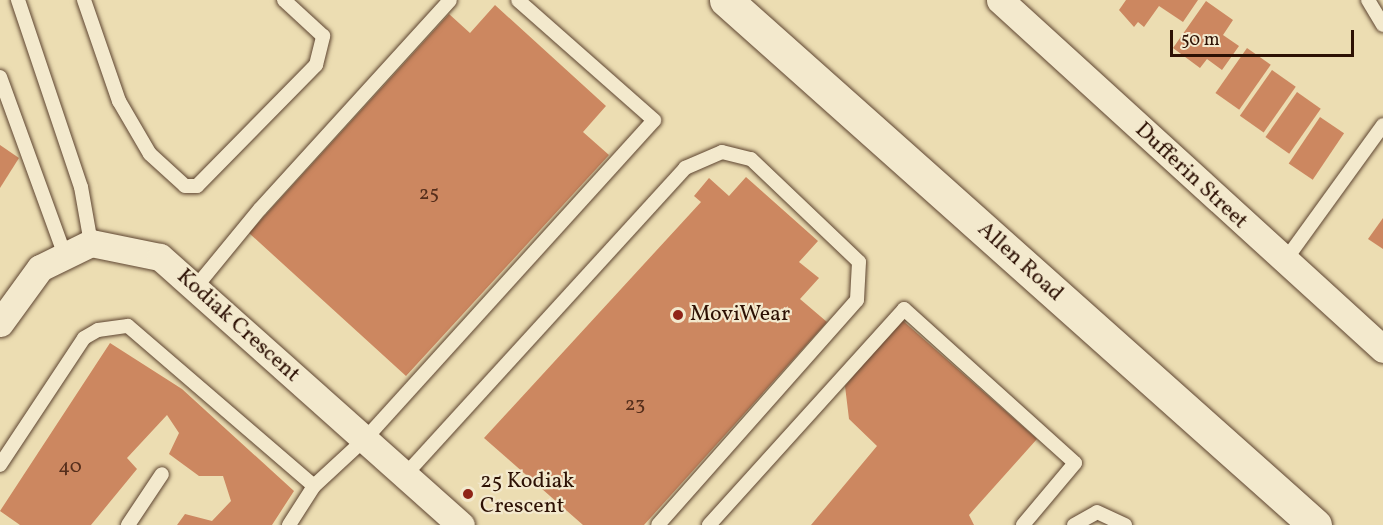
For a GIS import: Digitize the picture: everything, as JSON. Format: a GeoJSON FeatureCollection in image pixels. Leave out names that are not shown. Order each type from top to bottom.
{"type":"FeatureCollection","features":[{"type":"Feature","properties":{"kind":"main road","name":"Allen Road"},"geometry":{"type":"LineString","coordinates":[[726,0],[1315,525]]}},
{"type":"Feature","properties":{"kind":"street","name":"Dufferin Street"},"geometry":{"type":"LineString","coordinates":[[1000,0],[1284,262],[1383,349]]}},
{"type":"Feature","properties":{"kind":"street"},"geometry":{"type":"LineString","coordinates":[[1,318],[40,268],[91,243]]}},
{"type":"Feature","properties":{"kind":"street","name":"Kodiak Crescent"},"geometry":{"type":"LineString","coordinates":[[91,243],[160,257],[461,525]]}},
{"type":"Feature","properties":{"kind":"lane"},"geometry":{"type":"LineString","coordinates":[[18,0],[81,187],[91,243]]}},
{"type":"Feature","properties":{"kind":"lane"},"geometry":{"type":"LineString","coordinates":[[84,0],[119,101],[150,154],[185,186],[197,186],[316,65],[323,36],[284,0]]}},
{"type":"Feature","properties":{"kind":"lane"},"geometry":{"type":"LineString","coordinates":[[195,288],[260,209],[450,0]]}},
{"type":"Feature","properties":{"kind":"lane"},"geometry":{"type":"LineString","coordinates":[[289,525],[314,486],[365,439],[654,120],[518,0]]}},
{"type":"Feature","properties":{"kind":"lane"},"geometry":{"type":"LineString","coordinates":[[1368,0],[1383,25]]}},
{"type":"Feature","properties":{"kind":"lane"},"geometry":{"type":"LineString","coordinates":[[0,77],[6,105],[65,256]]}},
{"type":"Feature","properties":{"kind":"lane"},"geometry":{"type":"LineString","coordinates":[[1284,262],[1383,125]]}},
{"type":"Feature","properties":{"kind":"lane"},"geometry":{"type":"LineString","coordinates":[[405,475],[685,168],[722,152],[751,159],[859,262],[857,300],[658,525]]}},
{"type":"Feature","properties":{"kind":"lane"},"geometry":{"type":"LineString","coordinates":[[709,525],[904,309],[1075,463],[1023,525]]}},
{"type":"Feature","properties":{"kind":"lane"},"geometry":{"type":"LineString","coordinates":[[0,465],[84,339],[98,330],[128,326],[314,486]]}},
{"type":"Feature","properties":{"kind":"lane"},"geometry":{"type":"LineString","coordinates":[[128,525],[162,474]]}},
{"type":"Feature","properties":{"kind":"lane"},"geometry":{"type":"LineString","coordinates":[[1074,525],[1097,512],[1125,525]]}},
{"type":"Feature","properties":{"kind":"building"},"geometry":{"type":"Polygon","coordinates":[[[1126,0],[1198,0],[1183,22],[1159,6],[1144,27],[1138,22],[1134,27],[1119,10],[1126,0]]]}},
{"type":"Feature","properties":{"kind":"building"},"geometry":{"type":"Polygon","coordinates":[[[1206,1],[1233,20],[1223,35],[1239,46],[1222,70],[1207,59],[1200,68],[1173,48],[1206,1]]]}},
{"type":"Feature","properties":{"kind":"building"},"geometry":{"type":"Polygon","coordinates":[[[495,5],[606,106],[583,132],[609,155],[406,376],[249,233],[449,14],[470,33],[495,5]]]}},
{"type":"Feature","properties":{"kind":"building"},"geometry":{"type":"Polygon","coordinates":[[[1247,48],[1271,65],[1239,110],[1215,93],[1247,48]]]}},
{"type":"Feature","properties":{"kind":"building"},"geometry":{"type":"Polygon","coordinates":[[[1272,70],[1296,87],[1264,133],[1240,116],[1272,70]]]}},
{"type":"Feature","properties":{"kind":"building"},"geometry":{"type":"Polygon","coordinates":[[[1297,92],[1321,109],[1289,154],[1265,137],[1297,92]]]}},
{"type":"Feature","properties":{"kind":"building"},"geometry":{"type":"Polygon","coordinates":[[[1320,117],[1344,133],[1313,180],[1289,163],[1320,117]]]}},
{"type":"Feature","properties":{"kind":"building"},"geometry":{"type":"Polygon","coordinates":[[[0,145],[19,158],[0,188],[0,145]]]}},
{"type":"Feature","properties":{"kind":"building"},"geometry":{"type":"Polygon","coordinates":[[[746,177],[818,241],[799,262],[819,278],[800,299],[827,322],[644,525],[583,525],[484,438],[701,202],[694,196],[709,178],[729,196],[746,177]]]}},
{"type":"Feature","properties":{"kind":"building"},"geometry":{"type":"Polygon","coordinates":[[[1383,218],[1383,249],[1368,239],[1383,218]]]}},
{"type":"Feature","properties":{"kind":"building"},"geometry":{"type":"Polygon","coordinates":[[[901,319],[1037,439],[969,515],[974,525],[811,525],[877,446],[849,419],[845,386],[901,319]]]}},
{"type":"Feature","properties":{"kind":"building"},"geometry":{"type":"Polygon","coordinates":[[[110,343],[182,389],[294,491],[272,525],[177,525],[185,514],[212,521],[231,501],[223,476],[199,476],[169,454],[179,433],[167,415],[127,458],[137,469],[91,525],[20,525],[0,511],[110,343]]]}},
{"type":"Feature","properties":{"kind":"place","name":"MoviWear"},"geometry":{"type":"Point","coordinates":[678,315]}},
{"type":"Feature","properties":{"kind":"place","name":"25 Kodiak Crescent"},"geometry":{"type":"Point","coordinates":[468,494]}}]}
